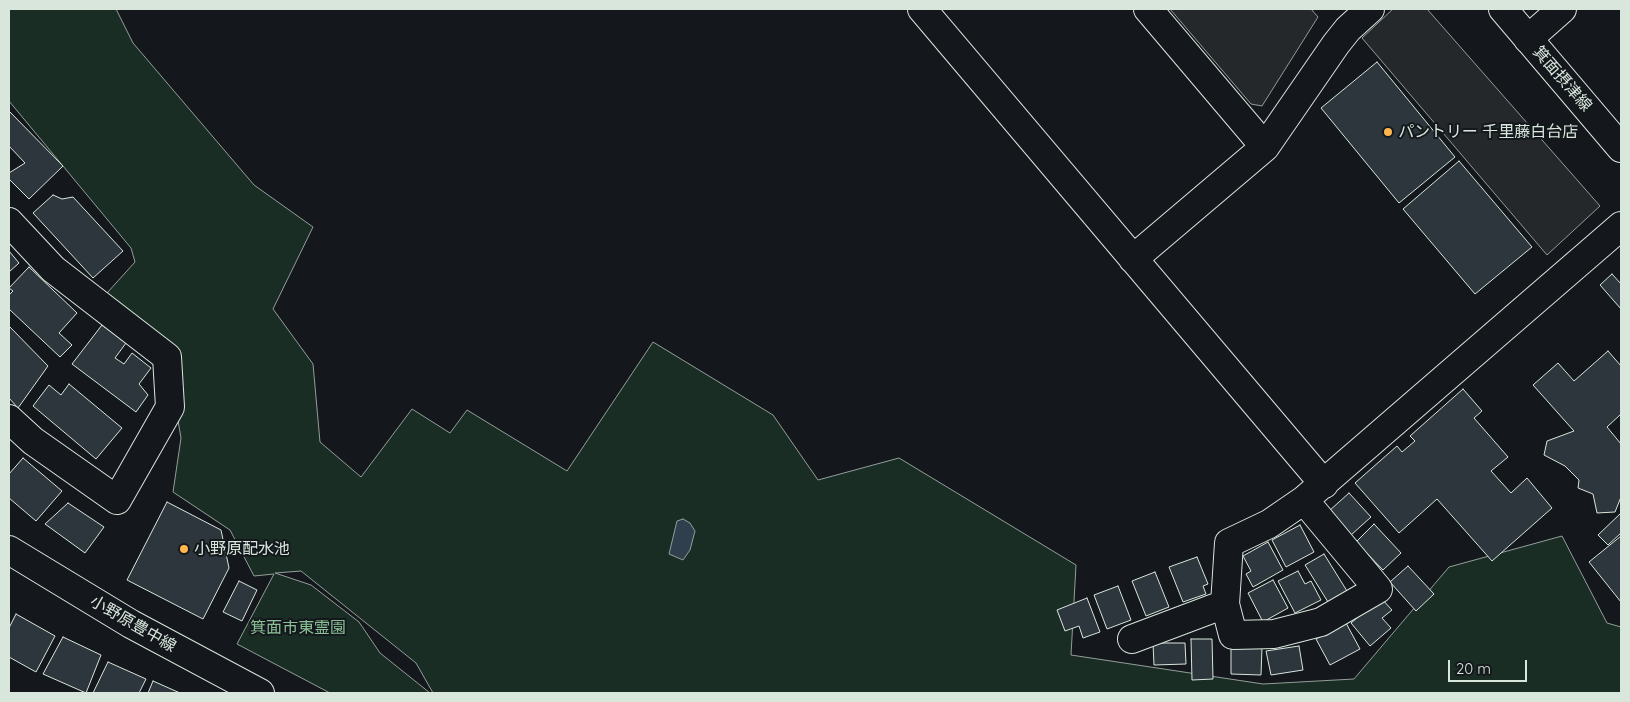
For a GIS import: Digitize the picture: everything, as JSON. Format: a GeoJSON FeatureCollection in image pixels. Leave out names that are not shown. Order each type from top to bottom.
{"type":"FeatureCollection","features":[{"type":"Feature","properties":{"kind":"street"},"geometry":{"type":"LineString","coordinates":[[922,9],[1133,259],[1314,492],[1378,589],[1321,622],[1274,634],[1233,635],[1225,604],[1228,544],[1270,524],[1314,492],[1621,226]]}},
{"type":"Feature","properties":{"kind":"street"},"geometry":{"type":"LineString","coordinates":[[1148,9],[1265,147]]}},
{"type":"Feature","properties":{"kind":"street"},"geometry":{"type":"LineString","coordinates":[[1133,259],[1265,147],[1336,44],[1348,29],[1370,9]]}},
{"type":"Feature","properties":{"kind":"street","name":"箕面摂津線"},"geometry":{"type":"LineString","coordinates":[[1503,9],[1621,148]]}},
{"type":"Feature","properties":{"kind":"street"},"geometry":{"type":"LineString","coordinates":[[1528,39],[1562,9]]}},
{"type":"Feature","properties":{"kind":"street"},"geometry":{"type":"LineString","coordinates":[[9,222],[53,269],[167,357],[170,407],[117,500],[33,441],[9,419]]}},
{"type":"Feature","properties":{"kind":"street","name":"小野原豊中線"},"geometry":{"type":"LineString","coordinates":[[10,554],[131,624],[260,693]]}},
{"type":"Feature","properties":{"kind":"street"},"geometry":{"type":"LineString","coordinates":[[1132,639],[1225,604]]}},
{"type":"Feature","properties":{"kind":"green space","name":"箕面市東霊園"},"geometry":{"type":"Polygon","coordinates":[[[9,9],[116,9],[133,43],[254,185],[313,227],[273,309],[313,364],[320,442],[361,477],[412,409],[450,433],[467,410],[567,471],[653,342],[773,415],[818,480],[899,458],[1076,565],[1071,655],[1263,684],[1354,679],[1449,567],[1562,536],[1607,623],[1621,627],[1621,693],[433,693],[416,663],[301,571],[275,573],[311,585],[359,622],[380,653],[430,693],[330,693],[237,644],[274,574],[254,576],[230,530],[173,492],[181,438],[167,357],[107,293],[135,262],[131,248],[9,101],[9,9]]]}},
{"type":"Feature","properties":{"kind":"shaded area"},"geometry":{"type":"Polygon","coordinates":[[[1170,9],[1311,9],[1318,17],[1262,106],[1251,104],[1170,9]]]}},
{"type":"Feature","properties":{"kind":"shaded area"},"geometry":{"type":"Polygon","coordinates":[[[1393,9],[1427,9],[1600,206],[1547,255],[1362,38],[1393,9]]]}},
{"type":"Feature","properties":{"kind":"water"},"geometry":{"type":"Polygon","coordinates":[[[683,519],[690,523],[695,531],[690,550],[683,560],[669,554],[677,521],[683,519]]]}},
{"type":"Feature","properties":{"kind":"building","name":"パントリー 千里藤白台店"},"geometry":{"type":"Polygon","coordinates":[[[1377,62],[1455,157],[1399,203],[1321,108],[1377,62]]]}},
{"type":"Feature","properties":{"kind":"building"},"geometry":{"type":"Polygon","coordinates":[[[9,111],[63,166],[29,199],[9,179],[9,173],[25,163],[9,146],[9,111]]]}},
{"type":"Feature","properties":{"kind":"building"},"geometry":{"type":"Polygon","coordinates":[[[1459,161],[1532,247],[1475,294],[1403,209],[1459,161]]]}},
{"type":"Feature","properties":{"kind":"building"},"geometry":{"type":"Polygon","coordinates":[[[53,195],[62,199],[73,197],[123,251],[93,278],[33,213],[53,195]]]}},
{"type":"Feature","properties":{"kind":"building"},"geometry":{"type":"Polygon","coordinates":[[[9,251],[19,263],[9,272],[9,251]]]}},
{"type":"Feature","properties":{"kind":"building"},"geometry":{"type":"Polygon","coordinates":[[[29,267],[77,313],[59,333],[72,345],[60,357],[9,309],[9,295],[13,291],[9,288],[29,267]]]}},
{"type":"Feature","properties":{"kind":"building"},"geometry":{"type":"Polygon","coordinates":[[[1612,274],[1621,284],[1621,309],[1600,285],[1612,274]]]}},
{"type":"Feature","properties":{"kind":"building"},"geometry":{"type":"Polygon","coordinates":[[[102,325],[126,343],[115,358],[124,364],[132,353],[151,368],[139,384],[148,395],[136,412],[72,364],[102,325]]]}},
{"type":"Feature","properties":{"kind":"building"},"geometry":{"type":"Polygon","coordinates":[[[9,326],[48,366],[18,408],[9,398],[9,326]]]}},
{"type":"Feature","properties":{"kind":"building"},"geometry":{"type":"Polygon","coordinates":[[[1608,351],[1621,366],[1621,414],[1607,427],[1621,444],[1621,497],[1615,512],[1597,513],[1593,494],[1578,488],[1579,480],[1565,466],[1544,455],[1547,441],[1574,431],[1533,385],[1558,363],[1574,381],[1608,351]]]}},
{"type":"Feature","properties":{"kind":"building"},"geometry":{"type":"Polygon","coordinates":[[[69,384],[122,428],[96,459],[33,406],[49,385],[61,395],[69,384]]]}},
{"type":"Feature","properties":{"kind":"building"},"geometry":{"type":"Polygon","coordinates":[[[1463,389],[1482,411],[1474,418],[1508,457],[1491,471],[1511,493],[1527,478],[1552,508],[1492,561],[1437,499],[1399,533],[1355,483],[1397,446],[1402,452],[1415,441],[1410,436],[1463,389]]]}},
{"type":"Feature","properties":{"kind":"building"},"geometry":{"type":"Polygon","coordinates":[[[23,458],[62,491],[36,521],[9,498],[9,474],[23,458]]]}},
{"type":"Feature","properties":{"kind":"building"},"geometry":{"type":"Polygon","coordinates":[[[1349,493],[1371,517],[1351,535],[1329,511],[1349,493]]]}},
{"type":"Feature","properties":{"kind":"building","name":"小野原配水池"},"geometry":{"type":"Polygon","coordinates":[[[167,502],[221,530],[229,568],[203,619],[127,580],[167,502]]]}},
{"type":"Feature","properties":{"kind":"building"},"geometry":{"type":"Polygon","coordinates":[[[68,503],[104,527],[85,553],[45,524],[68,503]]]}},
{"type":"Feature","properties":{"kind":"building"},"geometry":{"type":"Polygon","coordinates":[[[1621,513],[1621,533],[1608,545],[1598,535],[1621,513]]]}},
{"type":"Feature","properties":{"kind":"building"},"geometry":{"type":"Polygon","coordinates":[[[1374,524],[1401,553],[1383,570],[1356,542],[1374,524]]]}},
{"type":"Feature","properties":{"kind":"building"},"geometry":{"type":"Polygon","coordinates":[[[1300,525],[1314,552],[1286,567],[1272,540],[1300,525]]]}},
{"type":"Feature","properties":{"kind":"building"},"geometry":{"type":"Polygon","coordinates":[[[1621,536],[1621,602],[1589,562],[1621,536]]]}},
{"type":"Feature","properties":{"kind":"building"},"geometry":{"type":"Polygon","coordinates":[[[1268,542],[1283,570],[1253,587],[1246,574],[1251,571],[1243,556],[1268,542]]]}},
{"type":"Feature","properties":{"kind":"building"},"geometry":{"type":"Polygon","coordinates":[[[1324,554],[1347,591],[1328,602],[1305,565],[1324,554]]]}},
{"type":"Feature","properties":{"kind":"building"},"geometry":{"type":"Polygon","coordinates":[[[1197,557],[1208,584],[1203,586],[1206,594],[1183,602],[1169,567],[1197,557]]]}},
{"type":"Feature","properties":{"kind":"building"},"geometry":{"type":"Polygon","coordinates":[[[1408,566],[1434,594],[1416,611],[1390,582],[1408,566]]]}},
{"type":"Feature","properties":{"kind":"building"},"geometry":{"type":"Polygon","coordinates":[[[1298,571],[1305,584],[1311,581],[1321,600],[1295,613],[1278,581],[1298,571]]]}},
{"type":"Feature","properties":{"kind":"building"},"geometry":{"type":"Polygon","coordinates":[[[1155,572],[1169,607],[1146,616],[1132,581],[1155,572]]]}},
{"type":"Feature","properties":{"kind":"building"},"geometry":{"type":"Polygon","coordinates":[[[1273,580],[1288,608],[1263,622],[1248,593],[1273,580]]]}},
{"type":"Feature","properties":{"kind":"building"},"geometry":{"type":"Polygon","coordinates":[[[239,581],[257,590],[242,621],[223,612],[239,581]]]}},
{"type":"Feature","properties":{"kind":"building"},"geometry":{"type":"Polygon","coordinates":[[[1118,586],[1131,620],[1107,629],[1094,595],[1118,586]]]}},
{"type":"Feature","properties":{"kind":"building"},"geometry":{"type":"Polygon","coordinates":[[[1087,598],[1100,632],[1083,638],[1079,626],[1065,631],[1057,610],[1087,598]]]}},
{"type":"Feature","properties":{"kind":"building"},"geometry":{"type":"Polygon","coordinates":[[[1381,598],[1392,610],[1382,618],[1391,628],[1370,646],[1351,623],[1381,598]]]}},
{"type":"Feature","properties":{"kind":"building"},"geometry":{"type":"Polygon","coordinates":[[[16,614],[55,636],[36,672],[9,657],[9,628],[16,614]]]}},
{"type":"Feature","properties":{"kind":"building"},"geometry":{"type":"Polygon","coordinates":[[[1346,623],[1360,649],[1330,665],[1316,639],[1346,623]]]}},
{"type":"Feature","properties":{"kind":"building"},"geometry":{"type":"Polygon","coordinates":[[[63,637],[101,655],[86,693],[43,674],[63,637]]]}},
{"type":"Feature","properties":{"kind":"building"},"geometry":{"type":"Polygon","coordinates":[[[1191,639],[1212,639],[1213,679],[1192,680],[1191,639]]]}},
{"type":"Feature","properties":{"kind":"building"},"geometry":{"type":"Polygon","coordinates":[[[1153,643],[1185,643],[1186,664],[1154,665],[1153,643]]]}},
{"type":"Feature","properties":{"kind":"building"},"geometry":{"type":"Polygon","coordinates":[[[1299,646],[1303,670],[1271,675],[1266,651],[1299,646]]]}},
{"type":"Feature","properties":{"kind":"building"},"geometry":{"type":"Polygon","coordinates":[[[1231,647],[1262,647],[1261,675],[1231,674],[1231,647]]]}},
{"type":"Feature","properties":{"kind":"building"},"geometry":{"type":"Polygon","coordinates":[[[108,662],[146,679],[139,693],[93,693],[108,662]]]}},
{"type":"Feature","properties":{"kind":"building"},"geometry":{"type":"Polygon","coordinates":[[[153,681],[180,693],[148,693],[153,681]]]}},
{"type":"Feature","properties":{"kind":"place","name":"パントリー 千里藤白台店"},"geometry":{"type":"Point","coordinates":[1388,132]}},
{"type":"Feature","properties":{"kind":"place","name":"小野原配水池"},"geometry":{"type":"Point","coordinates":[184,549]}}]}
